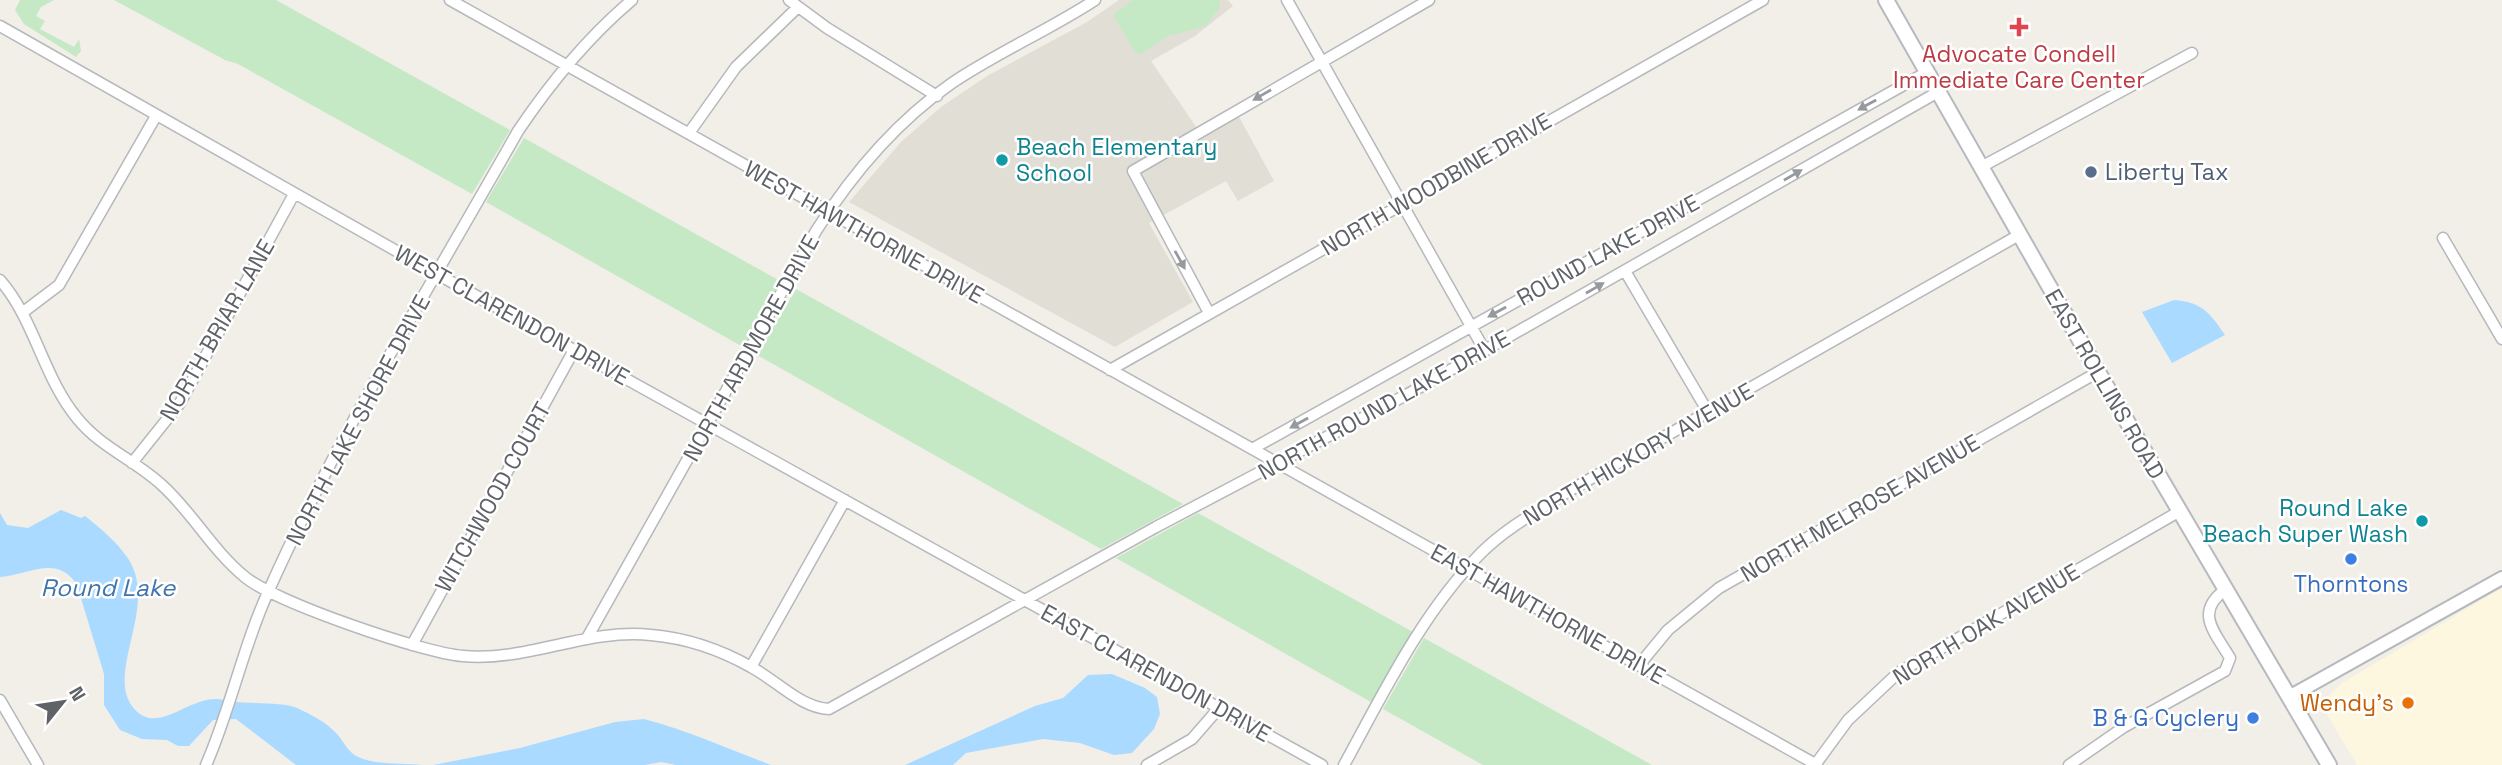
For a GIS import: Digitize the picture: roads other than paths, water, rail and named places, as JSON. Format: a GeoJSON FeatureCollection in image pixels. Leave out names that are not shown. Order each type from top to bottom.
{"type":"FeatureCollection","features":[{"type":"Feature","properties":{"kind":"main road","name":"EAST ROLLINS ROAD"},"geometry":{"type":"LineString","coordinates":[[1886,0],[2098,372],[2329,765]]}},
{"type":"Feature","properties":{"kind":"street","name":"WEST HAWTHORNE DRIVE"},"geometry":{"type":"LineString","coordinates":[[450,0],[1279,464]]}},
{"type":"Feature","properties":{"kind":"street","name":"NORTH LAKE SHORE DRIVE"},"geometry":{"type":"LineString","coordinates":[[206,765],[224,723],[268,590],[301,521],[437,274],[518,131],[566,65],[632,0]]}},
{"type":"Feature","properties":{"kind":"street"},"geometry":{"type":"LineString","coordinates":[[789,0],[937,96]]}},
{"type":"Feature","properties":{"kind":"street","name":"NORTH ARDMORE DRIVE"},"geometry":{"type":"LineString","coordinates":[[587,638],[828,212],[876,150],[937,96],[986,62],[1095,0]]}},
{"type":"Feature","properties":{"kind":"street"},"geometry":{"type":"LineString","coordinates":[[1287,0],[1485,351]]}},
{"type":"Feature","properties":{"kind":"street"},"geometry":{"type":"LineString","coordinates":[[1209,313],[1133,171],[1429,0]]}},
{"type":"Feature","properties":{"kind":"street","name":"NORTH WOODBINE DRIVE"},"geometry":{"type":"LineString","coordinates":[[1111,370],[1763,0]]}},
{"type":"Feature","properties":{"kind":"street"},"geometry":{"type":"LineString","coordinates":[[689,133],[736,67],[798,7]]}},
{"type":"Feature","properties":{"kind":"street","name":"WEST CLARENDON DRIVE"},"geometry":{"type":"LineString","coordinates":[[0,26],[294,194],[1026,601]]}},
{"type":"Feature","properties":{"kind":"street"},"geometry":{"type":"LineString","coordinates":[[1981,167],[2192,54]]}},
{"type":"Feature","properties":{"kind":"street","name":"ROUND LAKE DRIVE"},"geometry":{"type":"LineString","coordinates":[[1252,449],[1927,72]]}},
{"type":"Feature","properties":{"kind":"street","name":"NORTH ROUND LAKE DRIVE"},"geometry":{"type":"LineString","coordinates":[[751,667],[809,705],[825,709],[843,704],[1156,527],[1279,464],[1485,351],[1938,92]]}},
{"type":"Feature","properties":{"kind":"street"},"geometry":{"type":"LineString","coordinates":[[22,313],[59,285],[156,116]]}},
{"type":"Feature","properties":{"kind":"street","name":"NORTH BRIAR LANE"},"geometry":{"type":"LineString","coordinates":[[132,463],[180,403],[294,194]]}},
{"type":"Feature","properties":{"kind":"street","name":"NORTH HICKORY AVENUE"},"geometry":{"type":"LineString","coordinates":[[1344,765],[1398,667],[1437,606],[1481,552],[1512,527],[2019,235]]}},
{"type":"Feature","properties":{"kind":"street"},"geometry":{"type":"LineString","coordinates":[[2443,238],[2502,339]]}},
{"type":"Feature","properties":{"kind":"street"},"geometry":{"type":"LineString","coordinates":[[1625,271],[1708,412]]}},
{"type":"Feature","properties":{"kind":"street"},"geometry":{"type":"LineString","coordinates":[[0,280],[22,313],[63,400],[78,420],[114,452],[164,486],[246,578],[268,590],[412,645],[464,657],[496,656],[587,638],[624,634],[683,639],[751,667],[845,500]]}},
{"type":"Feature","properties":{"kind":"street","name":"WITCHWOOD COURT"},"geometry":{"type":"LineString","coordinates":[[412,645],[574,350]]}},
{"type":"Feature","properties":{"kind":"street","name":"NORTH MELROSE AVENUE"},"geometry":{"type":"LineString","coordinates":[[1639,665],[1668,630],[1719,588],[2098,372]]}},
{"type":"Feature","properties":{"kind":"street","name":"EAST HAWTHORNE DRIVE"},"geometry":{"type":"LineString","coordinates":[[1279,464],[1816,765]]}},
{"type":"Feature","properties":{"kind":"street","name":"NORTH OAK AVENUE"},"geometry":{"type":"LineString","coordinates":[[1816,765],[1848,720],[1898,673],[2180,511]]}},
{"type":"Feature","properties":{"kind":"street"},"geometry":{"type":"LineString","coordinates":[[2289,697],[2502,578]]}},
{"type":"Feature","properties":{"kind":"street"},"geometry":{"type":"LineString","coordinates":[[2070,765],[2124,727],[2225,671],[2230,658],[2209,622],[2208,610],[2213,598],[2226,589]]}},
{"type":"Feature","properties":{"kind":"street","name":"EAST CLARENDON DRIVE"},"geometry":{"type":"LineString","coordinates":[[1026,601],[1322,765]]}},
{"type":"Feature","properties":{"kind":"street"},"geometry":{"type":"LineString","coordinates":[[0,700],[38,765]]}},
{"type":"Feature","properties":{"kind":"street"},"geometry":{"type":"LineString","coordinates":[[1147,765],[1192,739],[1219,708]]}},
{"type":"Feature","properties":{"kind":"water"},"geometry":{"type":"Polygon","coordinates":[[[2174,300],[2192,303],[2204,310],[2225,335],[2172,363],[2142,312],[2174,300]]]}},
{"type":"Feature","properties":{"kind":"water","name":"Round Lake"},"geometry":{"type":"Polygon","coordinates":[[[61,510],[81,518],[85,516],[102,530],[127,557],[136,575],[136,615],[125,674],[126,691],[132,706],[142,715],[163,717],[211,699],[291,706],[328,726],[358,757],[381,763],[422,765],[296,765],[236,719],[213,720],[189,746],[178,746],[167,740],[142,739],[120,730],[104,705],[104,674],[77,585],[61,570],[52,568],[0,577],[0,513],[7,525],[28,528],[61,510]]]}},
{"type":"Feature","properties":{"kind":"water"},"geometry":{"type":"Polygon","coordinates":[[[1112,674],[1145,688],[1157,697],[1160,714],[1154,729],[1132,753],[1114,755],[1080,743],[1043,739],[966,753],[953,765],[905,765],[1035,706],[1063,698],[1088,675],[1112,674]]]}},
{"type":"Feature","properties":{"kind":"water"},"geometry":{"type":"Polygon","coordinates":[[[644,719],[771,765],[676,765],[661,762],[645,765],[433,765],[520,748],[615,722],[644,719]]]}},
{"type":"Feature","properties":{"kind":"place","name":"Advocate Condell Immediate Care Center"},"geometry":{"type":"Point","coordinates":[2019,27]}},
{"type":"Feature","properties":{"kind":"place","name":"Beach Elementary School"},"geometry":{"type":"Point","coordinates":[1002,160]}},
{"type":"Feature","properties":{"kind":"place","name":"Liberty Tax"},"geometry":{"type":"Point","coordinates":[2091,172]}},
{"type":"Feature","properties":{"kind":"place","name":"Round Lake Beach Super Wash"},"geometry":{"type":"Point","coordinates":[2422,521]}},
{"type":"Feature","properties":{"kind":"place","name":"Thorntons"},"geometry":{"type":"Point","coordinates":[2351,559]}},
{"type":"Feature","properties":{"kind":"place","name":"Wendy's"},"geometry":{"type":"Point","coordinates":[2408,703]}},
{"type":"Feature","properties":{"kind":"place","name":"B & G Cyclery"},"geometry":{"type":"Point","coordinates":[2253,718]}}]}
